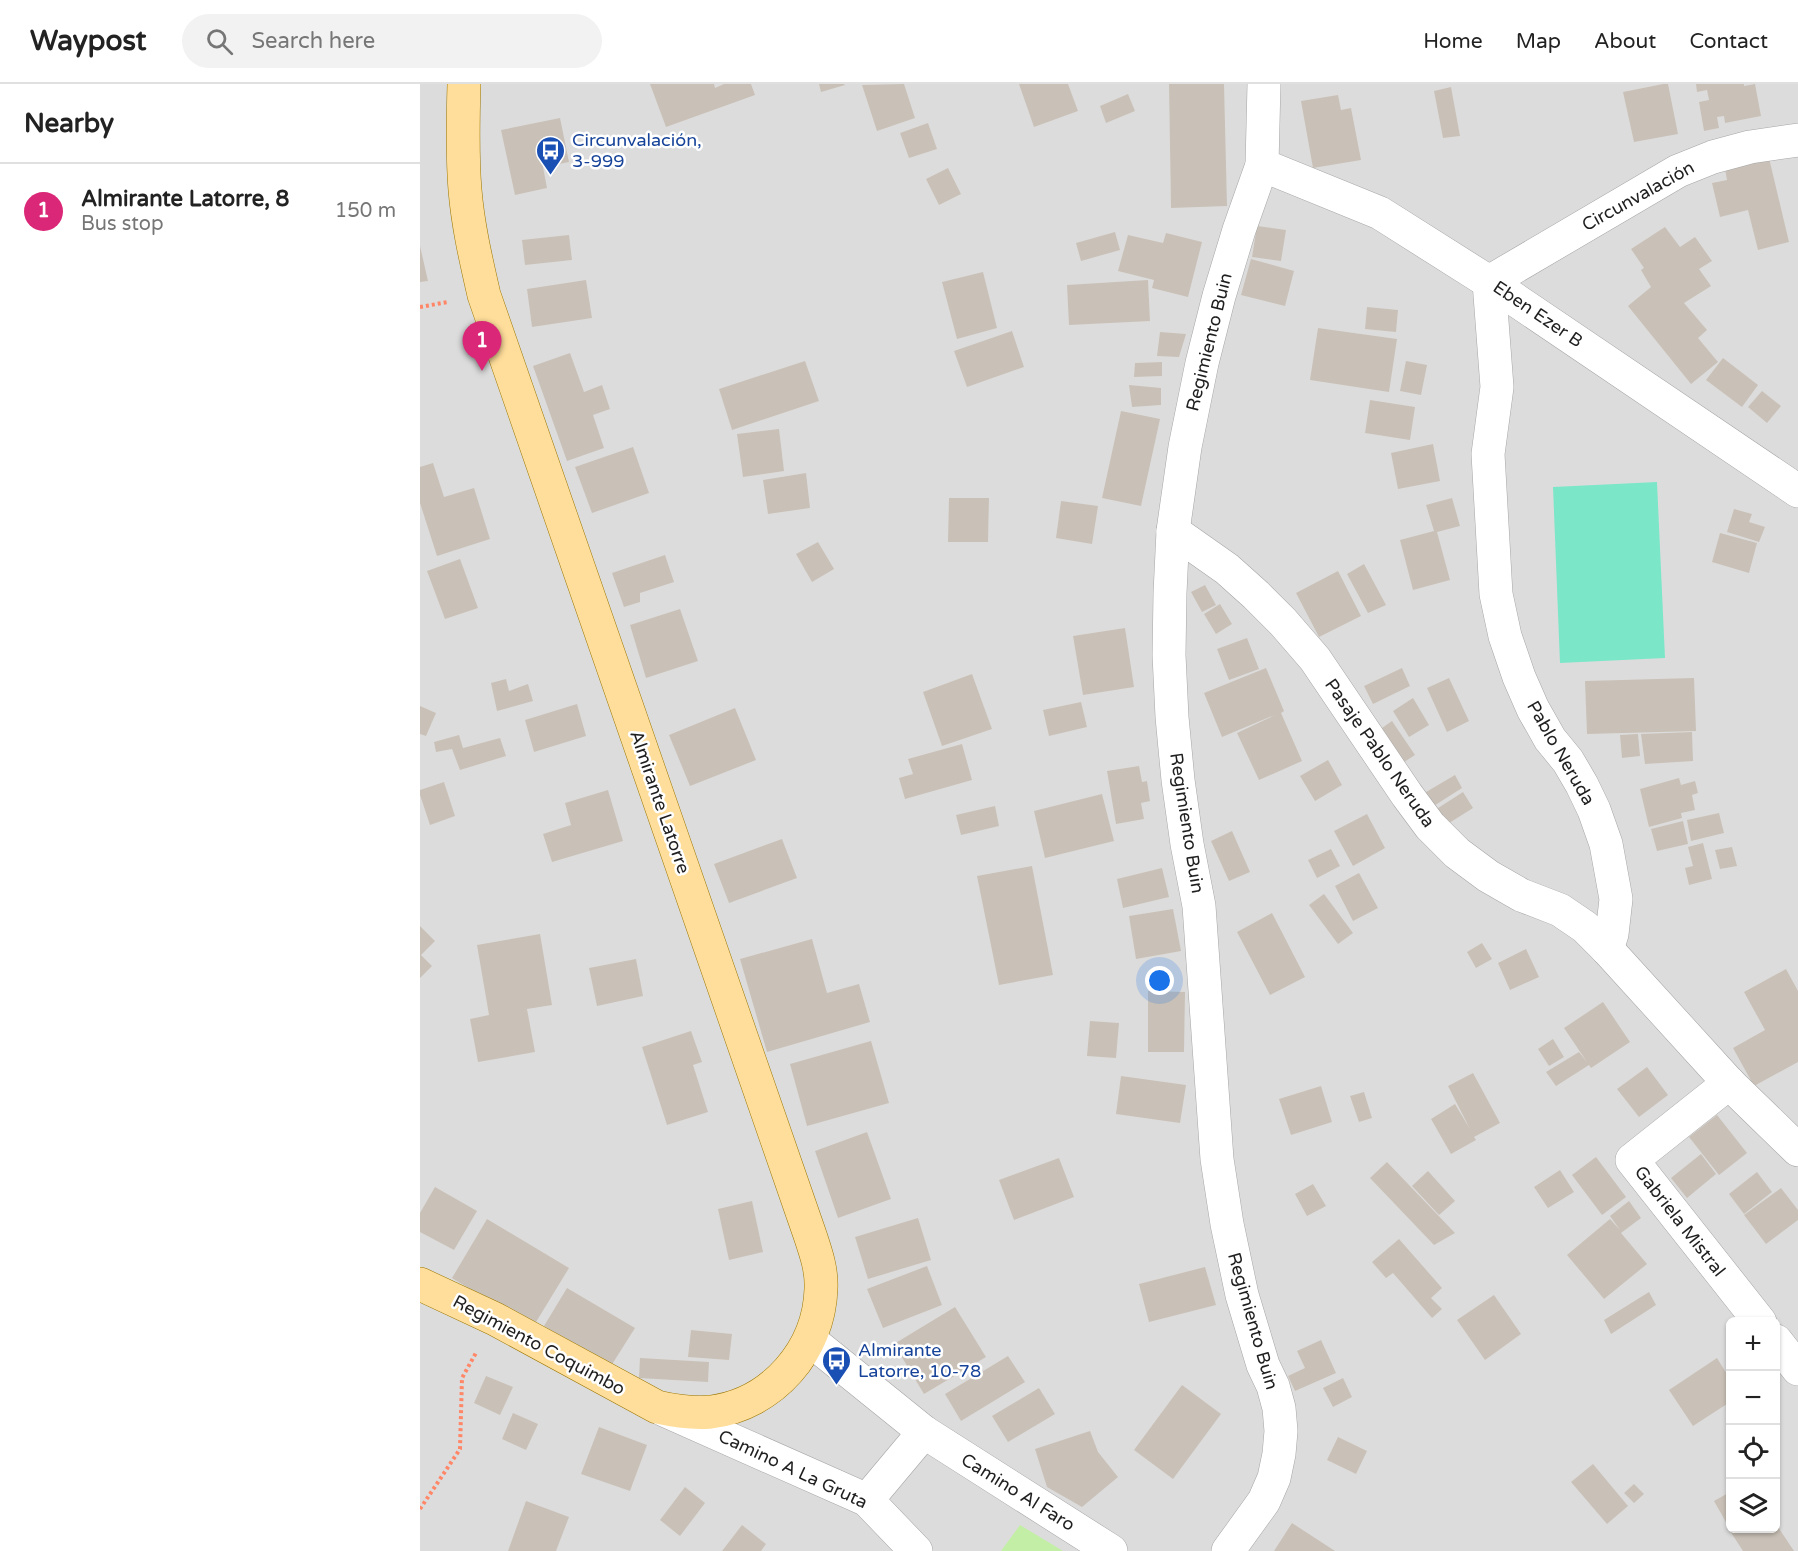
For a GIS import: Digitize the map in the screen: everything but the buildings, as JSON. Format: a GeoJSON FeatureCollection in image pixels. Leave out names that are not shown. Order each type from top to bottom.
{"type":"FeatureCollection","features":[{"type":"Feature","properties":{"kind":"main road","name":"Almirante Latorre"},"geometry":{"type":"LineString","coordinates":[[464,84],[462,137],[465,191],[472,243],[484,295],[818,1261],[821,1288],[818,1314],[810,1340],[803,1353],[785,1375],[764,1392],[739,1405],[712,1412],[684,1413],[657,1407]]}},
{"type":"Feature","properties":{"kind":"main road","name":"Regimiento Coquimbo"},"geometry":{"type":"LineString","coordinates":[[420,1284],[495,1319],[657,1407]]}},
{"type":"Feature","properties":{"kind":"street","name":"Regimiento Buin"},"geometry":{"type":"LineString","coordinates":[[1228,1551],[1264,1501],[1274,1478],[1280,1454],[1281,1431],[1279,1408],[1273,1386],[1263,1365],[1242,1296],[1217,1160],[1199,906],[1179,790],[1169,655],[1173,531],[1185,447],[1219,296],[1262,165],[1264,84]]}},
{"type":"Feature","properties":{"kind":"street","name":"Circunvalación"},"geometry":{"type":"LineString","coordinates":[[1489,282],[1678,171],[1713,157],[1798,140]]}},
{"type":"Feature","properties":{"kind":"street","name":"Eben Ezer B"},"geometry":{"type":"LineString","coordinates":[[1262,165],[1380,213],[1489,282],[1798,490]]}},
{"type":"Feature","properties":{"kind":"street","name":"Pablo Neruda"},"geometry":{"type":"LineString","coordinates":[[1489,282],[1497,387],[1488,454],[1496,594],[1505,636],[1533,709],[1582,785],[1606,844],[1616,899],[1612,933],[1607,949]]}},
{"type":"Feature","properties":{"kind":"street","name":"Pasaje Pablo Neruda"},"geometry":{"type":"LineString","coordinates":[[1173,531],[1227,569],[1283,622],[1315,659],[1430,826],[1457,853],[1488,876],[1521,895],[1560,910],[1585,927],[1607,949]]}},
{"type":"Feature","properties":{"kind":"street"},"geometry":{"type":"LineString","coordinates":[[1607,949],[1729,1083],[1798,1150]]}},
{"type":"Feature","properties":{"kind":"street","name":"Gabriela Mistral"},"geometry":{"type":"LineString","coordinates":[[1729,1083],[1632,1160],[1756,1317]]}},
{"type":"Feature","properties":{"kind":"street","name":"Camino Al Faro"},"geometry":{"type":"LineString","coordinates":[[810,1340],[924,1432],[1111,1551]]}},
{"type":"Feature","properties":{"kind":"street"},"geometry":{"type":"LineString","coordinates":[[1780,1346],[1798,1369]]}},
{"type":"Feature","properties":{"kind":"street","name":"Camino A La Gruta"},"geometry":{"type":"LineString","coordinates":[[657,1407],[867,1500],[916,1551]]}},
{"type":"Feature","properties":{"kind":"street"},"geometry":{"type":"LineString","coordinates":[[867,1500],[924,1432]]}},
{"type":"Feature","properties":{"kind":"path"},"geometry":{"type":"LineString","coordinates":[[420,1509],[460,1449],[462,1378],[495,1319]]}},
{"type":"Feature","properties":{"kind":"shaded area"},"geometry":{"type":"Polygon","coordinates":[[[420,84],[1798,84],[1798,1551],[420,1551],[420,84]]]}},
{"type":"Feature","properties":{"kind":"green space"},"geometry":{"type":"Polygon","coordinates":[[[1657,482],[1665,658],[1560,663],[1553,487],[1657,482]]]}},
{"type":"Feature","properties":{"kind":"green space"},"geometry":{"type":"Polygon","coordinates":[[[1020,1525],[1063,1551],[1001,1551],[1020,1525]]]}},
{"type":"Feature","properties":{"kind":"place","name":"Circunvalación, 3-999"},"geometry":{"type":"Point","coordinates":[551,176]}},
{"type":"Feature","properties":{"kind":"place","name":"Almirante Latorre, 8"},"geometry":{"type":"Point","coordinates":[482,371]}},
{"type":"Feature","properties":{"kind":"place","name":"Almirante Latorre, 10-78"},"geometry":{"type":"Point","coordinates":[837,1386]}}]}
